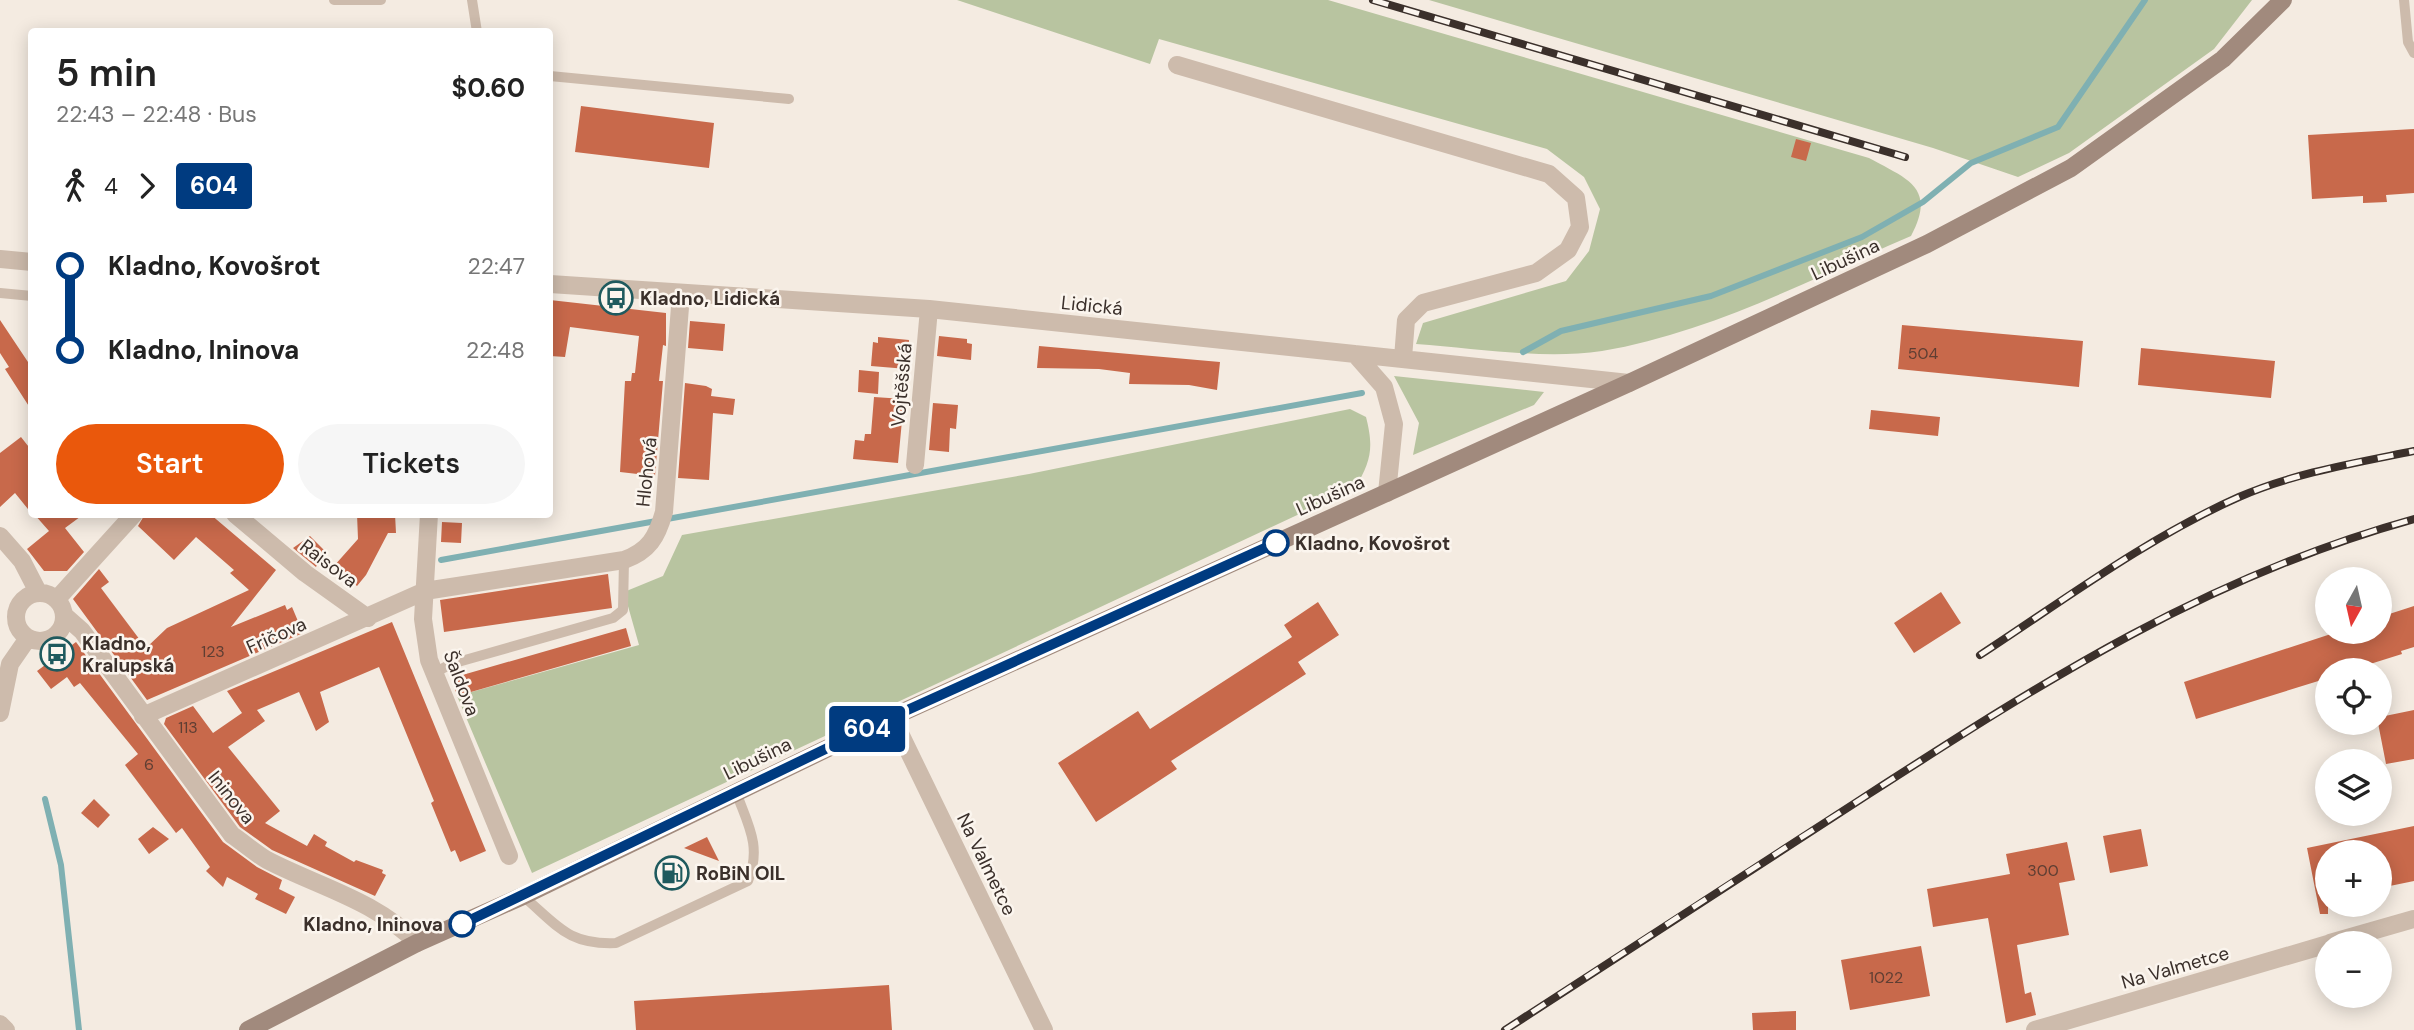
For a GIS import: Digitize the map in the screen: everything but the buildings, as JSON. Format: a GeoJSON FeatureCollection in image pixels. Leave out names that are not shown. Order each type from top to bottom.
{"type":"FeatureCollection","features":[{"type":"Feature","properties":{"kind":"main road","name":"Libušina"},"geometry":{"type":"LineString","coordinates":[[248,1030],[417,943],[523,896],[892,717],[1629,383],[1927,244],[2071,167],[2223,59],[2283,0]]}},
{"type":"Feature","properties":{"kind":"street"},"geometry":{"type":"LineString","coordinates":[[1177,65],[1549,174],[1576,198],[1580,228],[1568,250],[1536,273],[1423,303],[1406,320],[1403,358]]}},
{"type":"Feature","properties":{"kind":"street"},"geometry":{"type":"LineString","coordinates":[[0,259],[28,262]]}},
{"type":"Feature","properties":{"kind":"street","name":"Lidická"},"geometry":{"type":"LineString","coordinates":[[553,284],[929,309],[1629,383]]}},
{"type":"Feature","properties":{"kind":"street","name":"Hlohová"},"geometry":{"type":"LineString","coordinates":[[425,591],[624,560],[641,554],[657,533],[664,512],[681,294]]}},
{"type":"Feature","properties":{"kind":"street","name":"Vojtěšská"},"geometry":{"type":"LineString","coordinates":[[915,465],[929,309]]}},
{"type":"Feature","properties":{"kind":"street"},"geometry":{"type":"LineString","coordinates":[[1354,354],[1384,387],[1394,424],[1387,493]]}},
{"type":"Feature","properties":{"kind":"street"},"geometry":{"type":"LineString","coordinates":[[0,536],[22,561],[38,592],[57,599],[130,518]]}},
{"type":"Feature","properties":{"kind":"street","name":"Raisova"},"geometry":{"type":"LineString","coordinates":[[240,518],[305,573],[368,618]]}},
{"type":"Feature","properties":{"kind":"street","name":"Šaldova"},"geometry":{"type":"LineString","coordinates":[[429,518],[423,619],[429,660],[509,856]]}},
{"type":"Feature","properties":{"kind":"street","name":"Fričova"},"geometry":{"type":"LineString","coordinates":[[143,716],[425,591]]}},
{"type":"Feature","properties":{"kind":"street"},"geometry":{"type":"LineString","coordinates":[[38,592],[23,600],[8,623],[27,638],[36,641],[53,638],[64,625],[65,616]]}},
{"type":"Feature","properties":{"kind":"street","name":"Ininova"},"geometry":{"type":"LineString","coordinates":[[57,599],[65,616],[82,631],[232,835],[266,859],[397,923],[417,943]]}},
{"type":"Feature","properties":{"kind":"street"},"geometry":{"type":"LineString","coordinates":[[0,713],[10,664],[27,638]]}},
{"type":"Feature","properties":{"kind":"street","name":"Na Valmetce"},"geometry":{"type":"LineString","coordinates":[[892,717],[1044,1030]]}},
{"type":"Feature","properties":{"kind":"street","name":"Na Valmetce"},"geometry":{"type":"LineString","coordinates":[[2373,931],[2414,919]]}},
{"type":"Feature","properties":{"kind":"street","name":"Na Valmetce"},"geometry":{"type":"LineString","coordinates":[[2035,1030],[2315,948]]}},
{"type":"Feature","properties":{"kind":"street"},"geometry":{"type":"LineString","coordinates":[[0,1024],[6,1030]]}},
{"type":"Feature","properties":{"kind":"lane"},"geometry":{"type":"LineString","coordinates":[[334,0],[382,0]]}},
{"type":"Feature","properties":{"kind":"lane"},"geometry":{"type":"LineString","coordinates":[[459,0],[472,0],[476,28]]}},
{"type":"Feature","properties":{"kind":"lane"},"geometry":{"type":"LineString","coordinates":[[2404,0],[2408,41],[2414,53]]}},
{"type":"Feature","properties":{"kind":"lane"},"geometry":{"type":"LineString","coordinates":[[553,76],[789,99]]}},
{"type":"Feature","properties":{"kind":"lane"},"geometry":{"type":"LineString","coordinates":[[0,293],[28,296]]}},
{"type":"Feature","properties":{"kind":"lane"},"geometry":{"type":"LineString","coordinates":[[434,673],[451,664],[613,618],[623,610],[624,560]]}},
{"type":"Feature","properties":{"kind":"lane"},"geometry":{"type":"LineString","coordinates":[[523,896],[573,939],[593,944],[616,943],[748,881],[756,862],[754,841],[736,792]]}},
{"type":"Feature","properties":{"kind":"green space"},"geometry":{"type":"Polygon","coordinates":[[[957,0],[1328,0],[1869,158],[1906,179],[1919,195],[1921,206],[1911,236],[1760,303],[1642,343],[1602,351],[1556,354],[1416,344],[1423,323],[1566,281],[1589,251],[1600,209],[1584,177],[1547,149],[1159,39],[1150,64],[957,0]]]}},
{"type":"Feature","properties":{"kind":"green space"},"geometry":{"type":"Polygon","coordinates":[[[1429,0],[2252,0],[2214,49],[2069,153],[2018,177],[1933,148],[1429,0]]]}},
{"type":"Feature","properties":{"kind":"green space"},"geometry":{"type":"Polygon","coordinates":[[[1394,376],[1544,392],[1534,405],[1413,455],[1419,423],[1394,376]]]}},
{"type":"Feature","properties":{"kind":"green space"},"geometry":{"type":"Polygon","coordinates":[[[1350,409],[1366,417],[1370,437],[1368,462],[1355,488],[532,873],[457,696],[639,645],[624,592],[663,576],[682,535],[1029,474],[1350,409]]]}},
{"type":"Feature","properties":{"kind":"waterway"},"geometry":{"type":"LineString","coordinates":[[1523,352],[1561,331],[1711,296],[1862,237],[1923,202],[1971,163],[2058,127],[2145,0]]}},
{"type":"Feature","properties":{"kind":"waterway"},"geometry":{"type":"LineString","coordinates":[[441,560],[1362,393]]}},
{"type":"Feature","properties":{"kind":"waterway"},"geometry":{"type":"LineString","coordinates":[[45,799],[61,865],[79,1030]]}},
{"type":"Feature","properties":{"kind":"railway"},"geometry":{"type":"LineString","coordinates":[[1373,0],[1905,157]]}},
{"type":"Feature","properties":{"kind":"railway"},"geometry":{"type":"LineString","coordinates":[[1980,655],[2139,551],[2239,497],[2303,475],[2414,451]]}},
{"type":"Feature","properties":{"kind":"railway"},"geometry":{"type":"LineString","coordinates":[[1505,1030],[1935,752],[2065,672],[2198,601],[2267,570],[2414,519]]}},
{"type":"Feature","properties":{"kind":"bus line","name":"604"},"geometry":{"type":"LineString","coordinates":[[462,924],[892,717],[1276,543]]}},
{"type":"Feature","properties":{"kind":"place","name":"Kladno, Lidická"},"geometry":{"type":"Point","coordinates":[616,298]}},
{"type":"Feature","properties":{"kind":"place","name":"Kladno, Kovošrot"},"geometry":{"type":"Point","coordinates":[1276,543]}},
{"type":"Feature","properties":{"kind":"place","name":"Kladno, Kralupská"},"geometry":{"type":"Point","coordinates":[57,654]}},
{"type":"Feature","properties":{"kind":"place","name":"RoBiN OIL"},"geometry":{"type":"Point","coordinates":[672,873]}},
{"type":"Feature","properties":{"kind":"place","name":"Kladno, Ininova"},"geometry":{"type":"Point","coordinates":[462,924]}}]}
